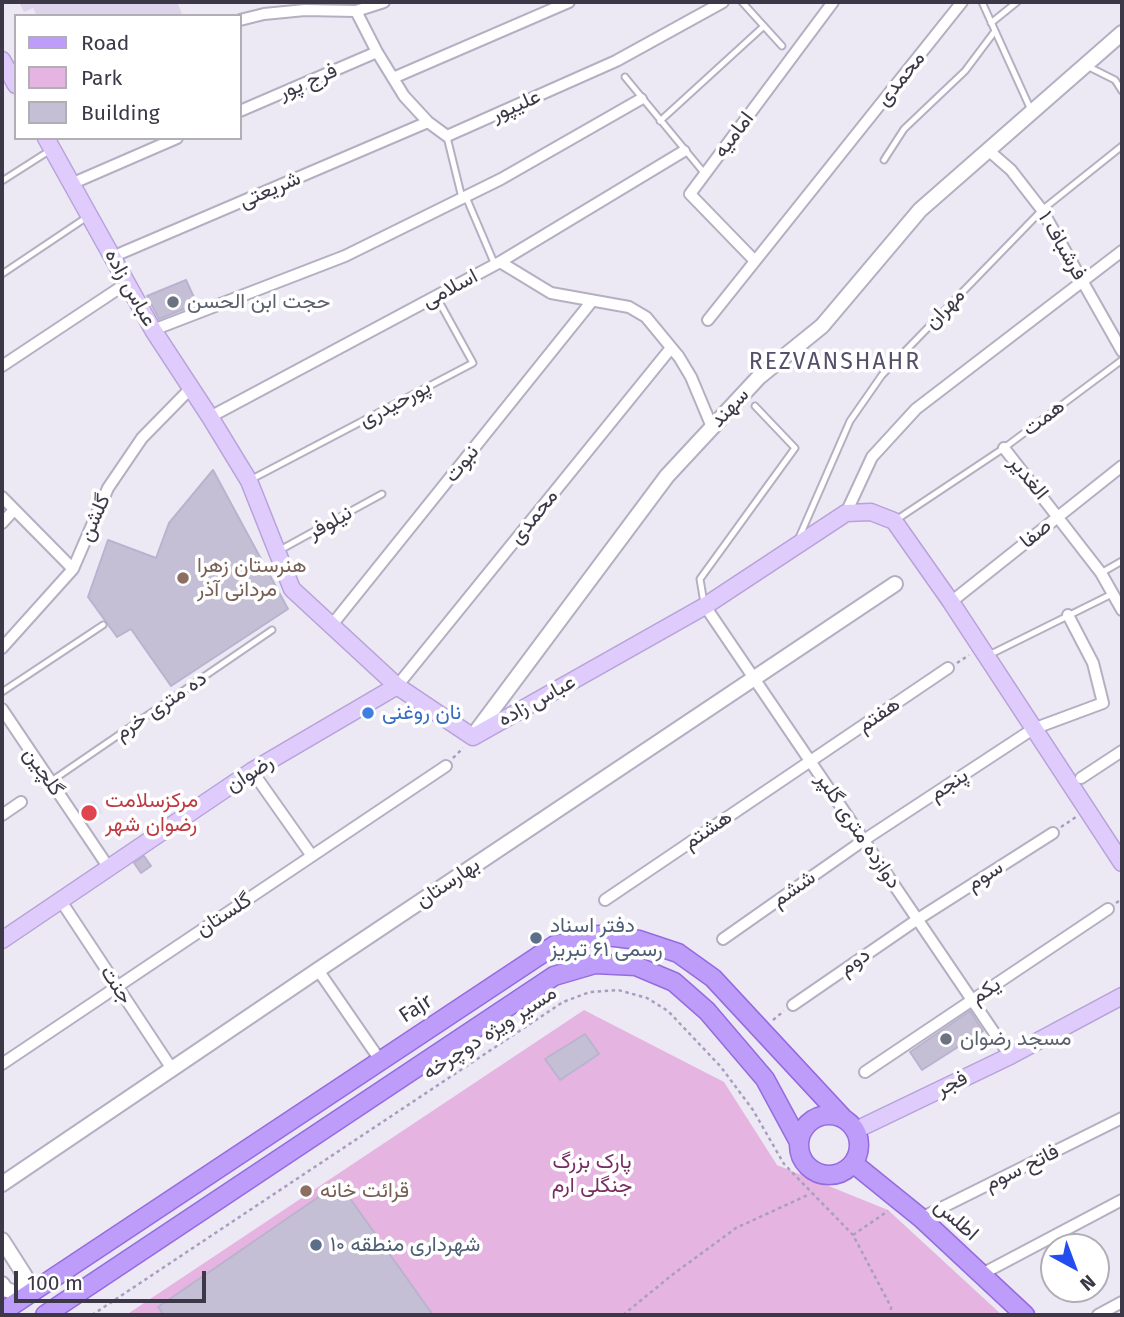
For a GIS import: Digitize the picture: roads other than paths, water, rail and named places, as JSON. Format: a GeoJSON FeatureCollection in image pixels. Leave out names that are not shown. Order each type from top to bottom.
{"type":"FeatureCollection","features":[{"type":"Feature","properties":{"kind":"main road"},"geometry":{"type":"LineString","coordinates":[[2,60],[14,81]]}},
{"type":"Feature","properties":{"kind":"main road","name":"عباس زاده"},"geometry":{"type":"LineString","coordinates":[[49,144],[153,330],[249,481],[292,589],[397,686],[473,737],[705,607],[846,513]]}},
{"type":"Feature","properties":{"kind":"main road"},"geometry":{"type":"LineString","coordinates":[[846,513],[871,512],[894,521],[951,602],[1122,863]]}},
{"type":"Feature","properties":{"kind":"main road","name":"رضوان"},"geometry":{"type":"LineString","coordinates":[[2,940],[252,771],[397,686]]}},
{"type":"Feature","properties":{"kind":"main road","name":"Fajr"},"geometry":{"type":"LineString","coordinates":[[2,1312],[555,945],[598,934],[639,940],[678,953],[713,978],[849,1124]]}},
{"type":"Feature","properties":{"kind":"main road"},"geometry":{"type":"LineString","coordinates":[[45,1315],[554,976],[595,964],[636,966],[674,982],[707,1011],[765,1079],[799,1142],[803,1160],[818,1173],[837,1174],[853,1163],[859,1147],[849,1124],[824,1115],[807,1124],[799,1142]]}},
{"type":"Feature","properties":{"kind":"main road","name":"فجر"},"geometry":{"type":"LineString","coordinates":[[849,1124],[1010,1056],[1122,996]]}},
{"type":"Feature","properties":{"kind":"main road"},"geometry":{"type":"LineString","coordinates":[[380,1060],[395,1082]]}},
{"type":"Feature","properties":{"kind":"main road","name":"اطلس"},"geometry":{"type":"LineString","coordinates":[[853,1163],[921,1218],[1025,1315]]}},
{"type":"Feature","properties":{"kind":"main road"},"geometry":{"type":"LineString","coordinates":[[26,1297],[38,1315]]}},
{"type":"Feature","properties":{"kind":"street"},"geometry":{"type":"LineString","coordinates":[[242,20],[305,6],[356,10],[384,2]]}},
{"type":"Feature","properties":{"kind":"street"},"geometry":{"type":"LineString","coordinates":[[393,78],[569,2]]}},
{"type":"Feature","properties":{"kind":"street","name":"امامیه"},"geometry":{"type":"LineString","coordinates":[[755,261],[690,194],[833,2]]}},
{"type":"Feature","properties":{"kind":"street","name":"محمدی"},"geometry":{"type":"LineString","coordinates":[[708,320],[962,2]]}},
{"type":"Feature","properties":{"kind":"street","name":"علیپور"},"geometry":{"type":"LineString","coordinates":[[446,136],[617,61],[719,3]]}},
{"type":"Feature","properties":{"kind":"street"},"geometry":{"type":"LineString","coordinates":[[356,10],[377,52],[404,96],[428,122],[446,136]]}},
{"type":"Feature","properties":{"kind":"street","name":"سهند"},"geometry":{"type":"LineString","coordinates":[[473,737],[667,476],[712,427],[759,377],[822,326],[920,210],[1122,33]]}},
{"type":"Feature","properties":{"kind":"street","name":"فرج پور"},"geometry":{"type":"LineString","coordinates":[[242,110],[377,52]]}},
{"type":"Feature","properties":{"kind":"street"},"geometry":{"type":"LineString","coordinates":[[153,330],[345,256],[501,179],[641,99]]}},
{"type":"Feature","properties":{"kind":"street","name":"شریعتی"},"geometry":{"type":"LineString","coordinates":[[112,257],[428,122]]}},
{"type":"Feature","properties":{"kind":"street"},"geometry":{"type":"LineString","coordinates":[[71,184],[172,140]]}},
{"type":"Feature","properties":{"kind":"street","name":"فرشباف ۱"},"geometry":{"type":"LineString","coordinates":[[988,150],[1011,170],[1042,210],[1122,351]]}},
{"type":"Feature","properties":{"kind":"street","name":"اسلامی"},"geometry":{"type":"LineString","coordinates":[[210,416],[497,264],[684,151]]}},
{"type":"Feature","properties":{"kind":"street"},"geometry":{"type":"LineString","coordinates":[[846,513],[872,457],[916,409],[1122,251]]}},
{"type":"Feature","properties":{"kind":"street"},"geometry":{"type":"LineString","coordinates":[[497,264],[551,293],[629,307],[646,317],[691,377],[712,427]]}},
{"type":"Feature","properties":{"kind":"street"},"geometry":{"type":"LineString","coordinates":[[2,366],[127,283]]}},
{"type":"Feature","properties":{"kind":"street","name":"نبوت"},"geometry":{"type":"LineString","coordinates":[[331,626],[592,301]]}},
{"type":"Feature","properties":{"kind":"street","name":"محمدی"},"geometry":{"type":"LineString","coordinates":[[397,686],[671,348]]}},
{"type":"Feature","properties":{"kind":"street","name":"گلشن"},"geometry":{"type":"LineString","coordinates":[[2,648],[73,569],[108,488],[142,438],[191,388]]}},
{"type":"Feature","properties":{"kind":"street","name":"الغدیر"},"geometry":{"type":"LineString","coordinates":[[1004,448],[1101,573],[1122,610]]}},
{"type":"Feature","properties":{"kind":"street","name":"صفا"},"geometry":{"type":"LineString","coordinates":[[951,602],[1122,466]]}},
{"type":"Feature","properties":{"kind":"street"},"geometry":{"type":"LineString","coordinates":[[2,497],[73,569]]}},
{"type":"Feature","properties":{"kind":"street"},"geometry":{"type":"LineString","coordinates":[[2,523],[14,510]]}},
{"type":"Feature","properties":{"kind":"street","name":"بهارستان"},"geometry":{"type":"LineString","coordinates":[[2,1184],[895,584]]}},
{"type":"Feature","properties":{"kind":"street","name":"دوازده متری گلپر"},"geometry":{"type":"LineString","coordinates":[[705,607],[1010,1056]]}},
{"type":"Feature","properties":{"kind":"street","name":"پنجم"},"geometry":{"type":"LineString","coordinates":[[864,840],[1034,729],[1103,703],[1093,663],[1068,615]]}},
{"type":"Feature","properties":{"kind":"street","name":"هفتم"},"geometry":{"type":"LineString","coordinates":[[810,761],[948,668]]}},
{"type":"Feature","properties":{"kind":"street","name":"گلچین"},"geometry":{"type":"LineString","coordinates":[[2,709],[110,868]]}},
{"type":"Feature","properties":{"kind":"street"},"geometry":{"type":"LineString","coordinates":[[1080,778],[1122,751]]}},
{"type":"Feature","properties":{"kind":"street","name":"هشتم"},"geometry":{"type":"LineString","coordinates":[[605,900],[810,761]]}},
{"type":"Feature","properties":{"kind":"street","name":"گلستان"},"geometry":{"type":"LineString","coordinates":[[2,1064],[446,766]]}},
{"type":"Feature","properties":{"kind":"street"},"geometry":{"type":"LineString","coordinates":[[252,771],[312,856]]}},
{"type":"Feature","properties":{"kind":"street"},"geometry":{"type":"LineString","coordinates":[[2,815],[21,802]]}},
{"type":"Feature","properties":{"kind":"street","name":"سوم"},"geometry":{"type":"LineString","coordinates":[[918,919],[1053,833]]}},
{"type":"Feature","properties":{"kind":"street","name":"ششم"},"geometry":{"type":"LineString","coordinates":[[723,939],[864,840]]}},
{"type":"Feature","properties":{"kind":"street","name":"جنت"},"geometry":{"type":"LineString","coordinates":[[61,901],[172,1069]]}},
{"type":"Feature","properties":{"kind":"street","name":"یکم"},"geometry":{"type":"LineString","coordinates":[[865,1072],[1108,909]]}},
{"type":"Feature","properties":{"kind":"street","name":"دوم"},"geometry":{"type":"LineString","coordinates":[[793,1005],[918,919]]}},
{"type":"Feature","properties":{"kind":"street"},"geometry":{"type":"LineString","coordinates":[[318,970],[380,1060]]}},
{"type":"Feature","properties":{"kind":"street","name":"فاتح سوم"},"geometry":{"type":"LineString","coordinates":[[921,1218],[1122,1118]]}},
{"type":"Feature","properties":{"kind":"street"},"geometry":{"type":"LineString","coordinates":[[982,1274],[1122,1200]]}},
{"type":"Feature","properties":{"kind":"street"},"geometry":{"type":"LineString","coordinates":[[2,1240],[25,1276],[26,1297],[5,1289],[2,1284]]}},
{"type":"Feature","properties":{"kind":"street"},"geometry":{"type":"LineString","coordinates":[[1098,1315],[1122,1303]]}},
{"type":"Feature","properties":{"kind":"lane"},"geometry":{"type":"LineString","coordinates":[[742,2],[782,46]]}},
{"type":"Feature","properties":{"kind":"lane"},"geometry":{"type":"LineString","coordinates":[[982,2],[1032,113]]}},
{"type":"Feature","properties":{"kind":"lane"},"geometry":{"type":"LineString","coordinates":[[991,23],[1017,2]]}},
{"type":"Feature","properties":{"kind":"lane"},"geometry":{"type":"LineString","coordinates":[[660,121],[764,26]]}},
{"type":"Feature","properties":{"kind":"lane"},"geometry":{"type":"LineString","coordinates":[[884,160],[904,130],[965,71],[995,31]]}},
{"type":"Feature","properties":{"kind":"lane"},"geometry":{"type":"LineString","coordinates":[[1086,65],[1115,80],[1122,92]]}},
{"type":"Feature","properties":{"kind":"lane"},"geometry":{"type":"LineString","coordinates":[[625,77],[705,174]]}},
{"type":"Feature","properties":{"kind":"lane"},"geometry":{"type":"LineString","coordinates":[[446,136],[464,197],[497,264]]}},
{"type":"Feature","properties":{"kind":"lane"},"geometry":{"type":"LineString","coordinates":[[2,181],[49,144]]}},
{"type":"Feature","properties":{"kind":"lane","name":"مهران"},"geometry":{"type":"LineString","coordinates":[[795,546],[850,421],[882,375],[1042,210],[1122,146]]}},
{"type":"Feature","properties":{"kind":"lane"},"geometry":{"type":"LineString","coordinates":[[2,274],[89,216]]}},
{"type":"Feature","properties":{"kind":"lane","name":"پورحیدری"},"geometry":{"type":"LineString","coordinates":[[249,481],[473,363],[436,296]]}},
{"type":"Feature","properties":{"kind":"lane","name":"همت"},"geometry":{"type":"LineString","coordinates":[[894,521],[1004,448],[1122,360]]}},
{"type":"Feature","properties":{"kind":"lane"},"geometry":{"type":"LineString","coordinates":[[705,607],[700,579],[795,448],[755,406]]}},
{"type":"Feature","properties":{"kind":"lane","name":"نیلوفر"},"geometry":{"type":"LineString","coordinates":[[277,552],[383,494]]}},
{"type":"Feature","properties":{"kind":"lane"},"geometry":{"type":"LineString","coordinates":[[1101,573],[1122,561]]}},
{"type":"Feature","properties":{"kind":"lane"},"geometry":{"type":"LineString","coordinates":[[983,652],[1112,593]]}},
{"type":"Feature","properties":{"kind":"lane"},"geometry":{"type":"LineString","coordinates":[[2,692],[103,625]]}},
{"type":"Feature","properties":{"kind":"lane","name":"ده متری خرم"},"geometry":{"type":"LineString","coordinates":[[50,782],[272,630]]}},
{"type":"Feature","properties":{"kind":"place","name":"حجت ابن الحسن"},"geometry":{"type":"Point","coordinates":[173,302]}},
{"type":"Feature","properties":{"kind":"place","name":"هنرستان زهرا مردانی آذر"},"geometry":{"type":"Point","coordinates":[183,578]}},
{"type":"Feature","properties":{"kind":"place","name":"نان روغنی"},"geometry":{"type":"Point","coordinates":[368,713]}},
{"type":"Feature","properties":{"kind":"place","name":"مرکزسلامت رضوان شهر"},"geometry":{"type":"Point","coordinates":[89,813]}},
{"type":"Feature","properties":{"kind":"place","name":"دفتر اسناد رسمی ۶۱ تبریز"},"geometry":{"type":"Point","coordinates":[536,938]}},
{"type":"Feature","properties":{"kind":"place","name":"مسجد رضوان"},"geometry":{"type":"Point","coordinates":[946,1039]}},
{"type":"Feature","properties":{"kind":"place","name":"قرائت خانه"},"geometry":{"type":"Point","coordinates":[306,1191]}},
{"type":"Feature","properties":{"kind":"place","name":"شهرداری منطقه ۱۰"},"geometry":{"type":"Point","coordinates":[316,1245]}},
{"type":"Feature","properties":{"kind":"district","name":"REZVANSHAHR"},"geometry":{"type":"Point","coordinates":[835,363]}},
{"type":"Feature","properties":{"kind":"park label","name":"پارک بزرگ جنگلی ارم"},"geometry":{"type":"Point","coordinates":[592,1174]}}]}
